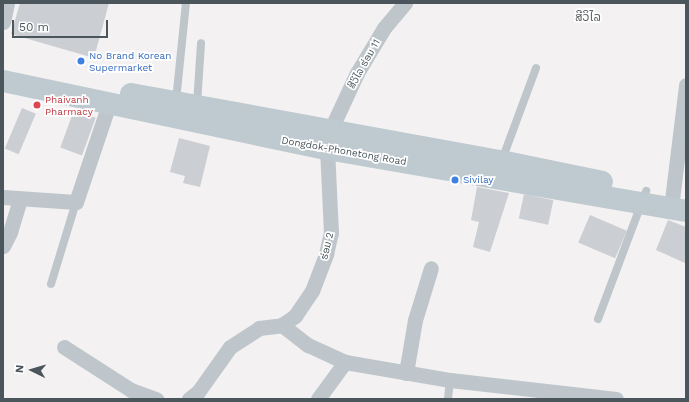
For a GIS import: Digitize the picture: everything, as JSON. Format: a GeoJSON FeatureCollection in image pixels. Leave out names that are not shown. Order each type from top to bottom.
{"type":"FeatureCollection","features":[{"type":"Feature","properties":{"kind":"main road","name":"Dongdok-Phonetong Road"},"geometry":{"type":"LineString","coordinates":[[3,68],[187,103],[329,139]]}},
{"type":"Feature","properties":{"kind":"main road","name":"Dongdok-Phonetong Road"},"geometry":{"type":"LineString","coordinates":[[3,81],[109,104],[329,139],[679,203]]}},
{"type":"Feature","properties":{"kind":"street"},"geometry":{"type":"LineString","coordinates":[[3,22],[7,3]]}},
{"type":"Feature","properties":{"kind":"street","name":"ສີວິໄລ ຮ່ອມ 11"},"geometry":{"type":"LineString","coordinates":[[329,139],[357,73],[384,28],[405,3]]}},
{"type":"Feature","properties":{"kind":"street"},"geometry":{"type":"LineString","coordinates":[[679,203],[686,85]]}},
{"type":"Feature","properties":{"kind":"street"},"geometry":{"type":"LineString","coordinates":[[3,197],[20,200],[76,202],[109,104]]}},
{"type":"Feature","properties":{"kind":"street","name":"ຮ່ອມ 2"},"geometry":{"type":"LineString","coordinates":[[282,325],[295,316],[312,291],[332,233],[329,139]]}},
{"type":"Feature","properties":{"kind":"street"},"geometry":{"type":"LineString","coordinates":[[3,246],[10,232],[20,200]]}},
{"type":"Feature","properties":{"kind":"street"},"geometry":{"type":"LineString","coordinates":[[406,373],[415,320],[431,268]]}},
{"type":"Feature","properties":{"kind":"street"},"geometry":{"type":"LineString","coordinates":[[197,397],[230,346],[259,328],[282,325],[308,345],[345,362],[450,380],[616,399]]}},
{"type":"Feature","properties":{"kind":"street"},"geometry":{"type":"LineString","coordinates":[[64,347],[131,390],[156,399]]}},
{"type":"Feature","properties":{"kind":"street"},"geometry":{"type":"LineString","coordinates":[[318,399],[345,362]]}},
{"type":"Feature","properties":{"kind":"lane"},"geometry":{"type":"LineString","coordinates":[[186,3],[187,103]]}},
{"type":"Feature","properties":{"kind":"lane"},"geometry":{"type":"LineString","coordinates":[[187,103],[202,43]]}},
{"type":"Feature","properties":{"kind":"lane"},"geometry":{"type":"LineString","coordinates":[[500,170],[536,68]]}},
{"type":"Feature","properties":{"kind":"lane"},"geometry":{"type":"LineString","coordinates":[[598,319],[644,197]]}},
{"type":"Feature","properties":{"kind":"lane"},"geometry":{"type":"LineString","coordinates":[[51,284],[76,202]]}},
{"type":"Feature","properties":{"kind":"lane"},"geometry":{"type":"LineString","coordinates":[[448,399],[450,380]]}},
{"type":"Feature","properties":{"kind":"building"},"geometry":{"type":"Polygon","coordinates":[[[20,3],[109,3],[94,58],[11,34],[20,3]]]}},
{"type":"Feature","properties":{"kind":"building"},"geometry":{"type":"Polygon","coordinates":[[[22,108],[36,114],[19,154],[5,149],[22,108]]]}},
{"type":"Feature","properties":{"kind":"building"},"geometry":{"type":"Polygon","coordinates":[[[74,110],[96,118],[82,155],[60,148],[74,110]]]}},
{"type":"Feature","properties":{"kind":"building"},"geometry":{"type":"Polygon","coordinates":[[[179,138],[210,146],[200,187],[183,183],[185,176],[170,172],[179,138]]]}},
{"type":"Feature","properties":{"kind":"building"},"geometry":{"type":"Polygon","coordinates":[[[477,187],[509,193],[490,252],[473,247],[479,222],[471,220],[477,187]]]}},
{"type":"Feature","properties":{"kind":"building"},"geometry":{"type":"Polygon","coordinates":[[[524,194],[553,200],[548,225],[519,218],[524,194]]]}},
{"type":"Feature","properties":{"kind":"building"},"geometry":{"type":"Polygon","coordinates":[[[590,215],[627,231],[615,258],[578,243],[590,215]]]}},
{"type":"Feature","properties":{"kind":"building"},"geometry":{"type":"Polygon","coordinates":[[[668,220],[686,227],[685,263],[656,250],[668,220]]]}},
{"type":"Feature","properties":{"kind":"place","name":"No Brand Korean Supermarket"},"geometry":{"type":"Point","coordinates":[81,61]}},
{"type":"Feature","properties":{"kind":"place","name":"Phaivanh Pharmacy"},"geometry":{"type":"Point","coordinates":[37,105]}},
{"type":"Feature","properties":{"kind":"place","name":"Sivilay"},"geometry":{"type":"Point","coordinates":[455,180]}},
{"type":"Feature","properties":{"kind":"district","name":"ສີວິໄລ"},"geometry":{"type":"Point","coordinates":[588,18]}}]}
